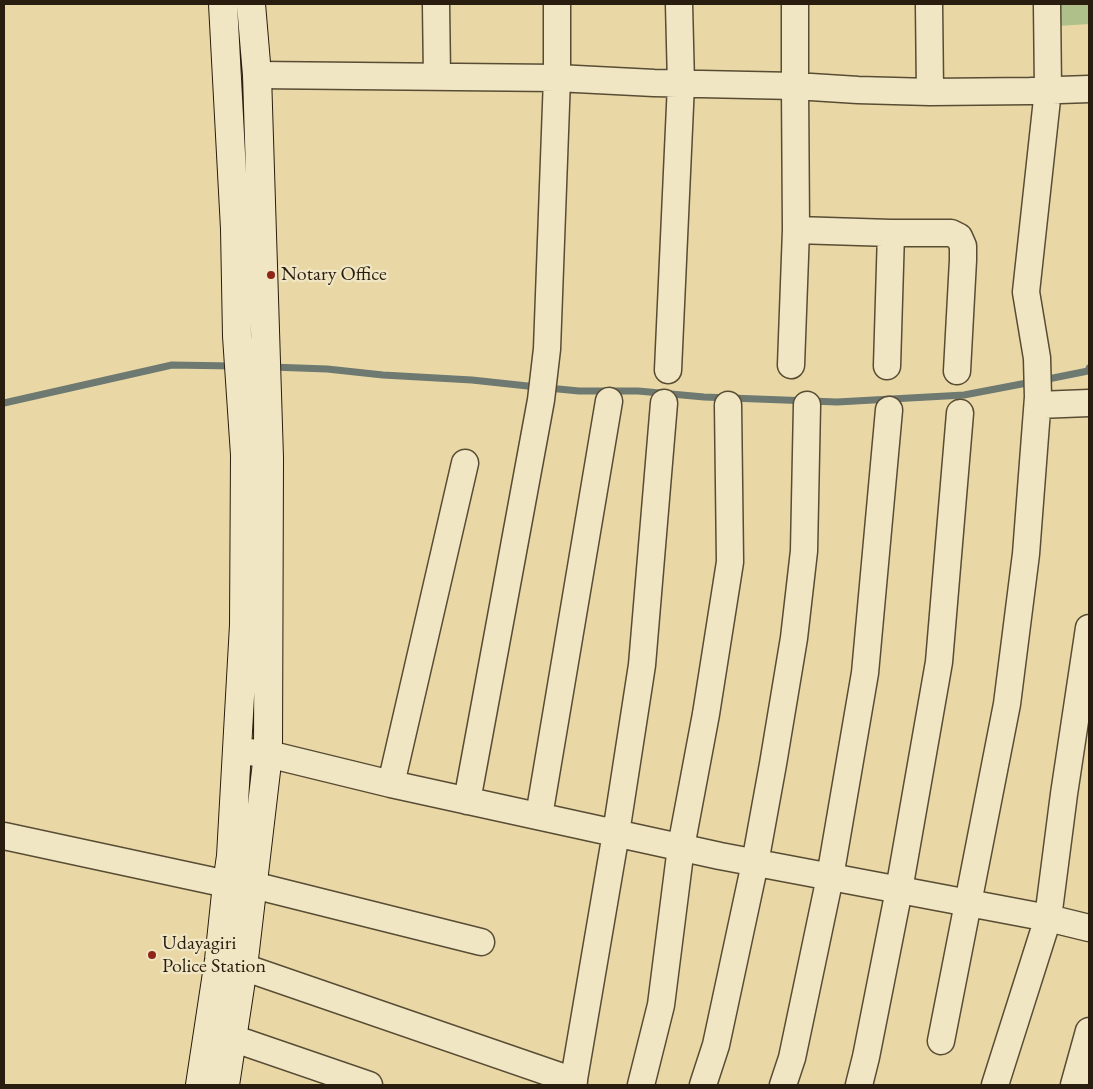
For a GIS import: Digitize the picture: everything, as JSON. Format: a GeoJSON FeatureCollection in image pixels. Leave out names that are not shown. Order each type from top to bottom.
{"type":"FeatureCollection","features":[{"type":"Feature","properties":{"kind":"main road"},"geometry":{"type":"LineString","coordinates":[[222,4],[235,229],[237,336],[245,464],[244,625],[231,856],[240,884]]}},
{"type":"Feature","properties":{"kind":"main road"},"geometry":{"type":"LineString","coordinates":[[200,1085],[220,1035],[240,884],[268,754],[270,510],[268,408],[257,75],[251,4]]}},
{"type":"Feature","properties":{"kind":"main road"},"geometry":{"type":"LineString","coordinates":[[239,372],[267,371]]}},
{"type":"Feature","properties":{"kind":"main road"},"geometry":{"type":"LineString","coordinates":[[220,1035],[225,1085]]}},
{"type":"Feature","properties":{"kind":"street"},"geometry":{"type":"LineString","coordinates":[[436,4],[437,76]]}},
{"type":"Feature","properties":{"kind":"street"},"geometry":{"type":"LineString","coordinates":[[467,801],[541,400],[547,349],[557,78],[557,4]]}},
{"type":"Feature","properties":{"kind":"street"},"geometry":{"type":"LineString","coordinates":[[668,370],[681,84],[679,4]]}},
{"type":"Feature","properties":{"kind":"street"},"geometry":{"type":"LineString","coordinates":[[791,365],[796,230],[796,4]]}},
{"type":"Feature","properties":{"kind":"street"},"geometry":{"type":"LineString","coordinates":[[929,4],[930,92]]}},
{"type":"Feature","properties":{"kind":"street"},"geometry":{"type":"LineString","coordinates":[[941,1041],[1007,704],[1026,554],[1038,401],[1038,358],[1026,292],[1048,90],[1047,4]]}},
{"type":"Feature","properties":{"kind":"street"},"geometry":{"type":"LineString","coordinates":[[257,75],[557,78],[930,92],[1089,89]]}},
{"type":"Feature","properties":{"kind":"street"},"geometry":{"type":"LineString","coordinates":[[796,230],[891,233],[951,232],[959,237],[964,260],[957,371]]}},
{"type":"Feature","properties":{"kind":"street"},"geometry":{"type":"LineString","coordinates":[[887,366],[891,233]]}},
{"type":"Feature","properties":{"kind":"street"},"geometry":{"type":"LineString","coordinates":[[539,816],[609,401]]}},
{"type":"Feature","properties":{"kind":"street"},"geometry":{"type":"LineString","coordinates":[[1038,401],[1089,403]]}},
{"type":"Feature","properties":{"kind":"street"},"geometry":{"type":"LineString","coordinates":[[231,963],[573,1083],[616,833],[642,665],[664,403]]}},
{"type":"Feature","properties":{"kind":"street"},"geometry":{"type":"LineString","coordinates":[[641,1085],[661,1004],[681,847],[706,714],[730,562],[728,404]]}},
{"type":"Feature","properties":{"kind":"street"},"geometry":{"type":"LineString","coordinates":[[703,1085],[716,1045],[755,862],[794,638],[804,551],[807,405]]}},
{"type":"Feature","properties":{"kind":"street"},"geometry":{"type":"LineString","coordinates":[[783,1085],[792,1058],[830,877],[865,673],[889,410]]}},
{"type":"Feature","properties":{"kind":"street"},"geometry":{"type":"LineString","coordinates":[[859,1085],[899,890],[939,662],[960,413]]}},
{"type":"Feature","properties":{"kind":"street"},"geometry":{"type":"LineString","coordinates":[[391,784],[466,463]]}},
{"type":"Feature","properties":{"kind":"street"},"geometry":{"type":"LineString","coordinates":[[995,1085],[1048,918],[1064,794],[1089,628]]}},
{"type":"Feature","properties":{"kind":"street"},"geometry":{"type":"LineString","coordinates":[[238,751],[268,754],[391,784],[681,847],[1048,918],[1089,928]]}},
{"type":"Feature","properties":{"kind":"street"},"geometry":{"type":"LineString","coordinates":[[4,836],[240,884],[480,942]]}},
{"type":"Feature","properties":{"kind":"street"},"geometry":{"type":"LineString","coordinates":[[1074,1085],[1089,1031]]}},
{"type":"Feature","properties":{"kind":"street"},"geometry":{"type":"LineString","coordinates":[[220,1035],[369,1085]]}},
{"type":"Feature","properties":{"kind":"green space"},"geometry":{"type":"Polygon","coordinates":[[[1058,4],[1089,4],[1089,24],[1058,26],[1058,4]]]}},
{"type":"Feature","properties":{"kind":"waterway"},"geometry":{"type":"LineString","coordinates":[[4,403],[172,365],[233,366]]}},
{"type":"Feature","properties":{"kind":"waterway"},"geometry":{"type":"LineString","coordinates":[[271,367],[327,369],[537,387]]}},
{"type":"Feature","properties":{"kind":"waterway"},"geometry":{"type":"LineString","coordinates":[[1043,380],[1088,371],[1089,368]]}},
{"type":"Feature","properties":{"kind":"waterway"},"geometry":{"type":"LineString","coordinates":[[548,388],[837,402],[964,395],[1032,382]]}},
{"type":"Feature","properties":{"kind":"place","name":"Notary Office"},"geometry":{"type":"Point","coordinates":[271,275]}},
{"type":"Feature","properties":{"kind":"place","name":"Udayagiri Police Station"},"geometry":{"type":"Point","coordinates":[152,955]}}]}
